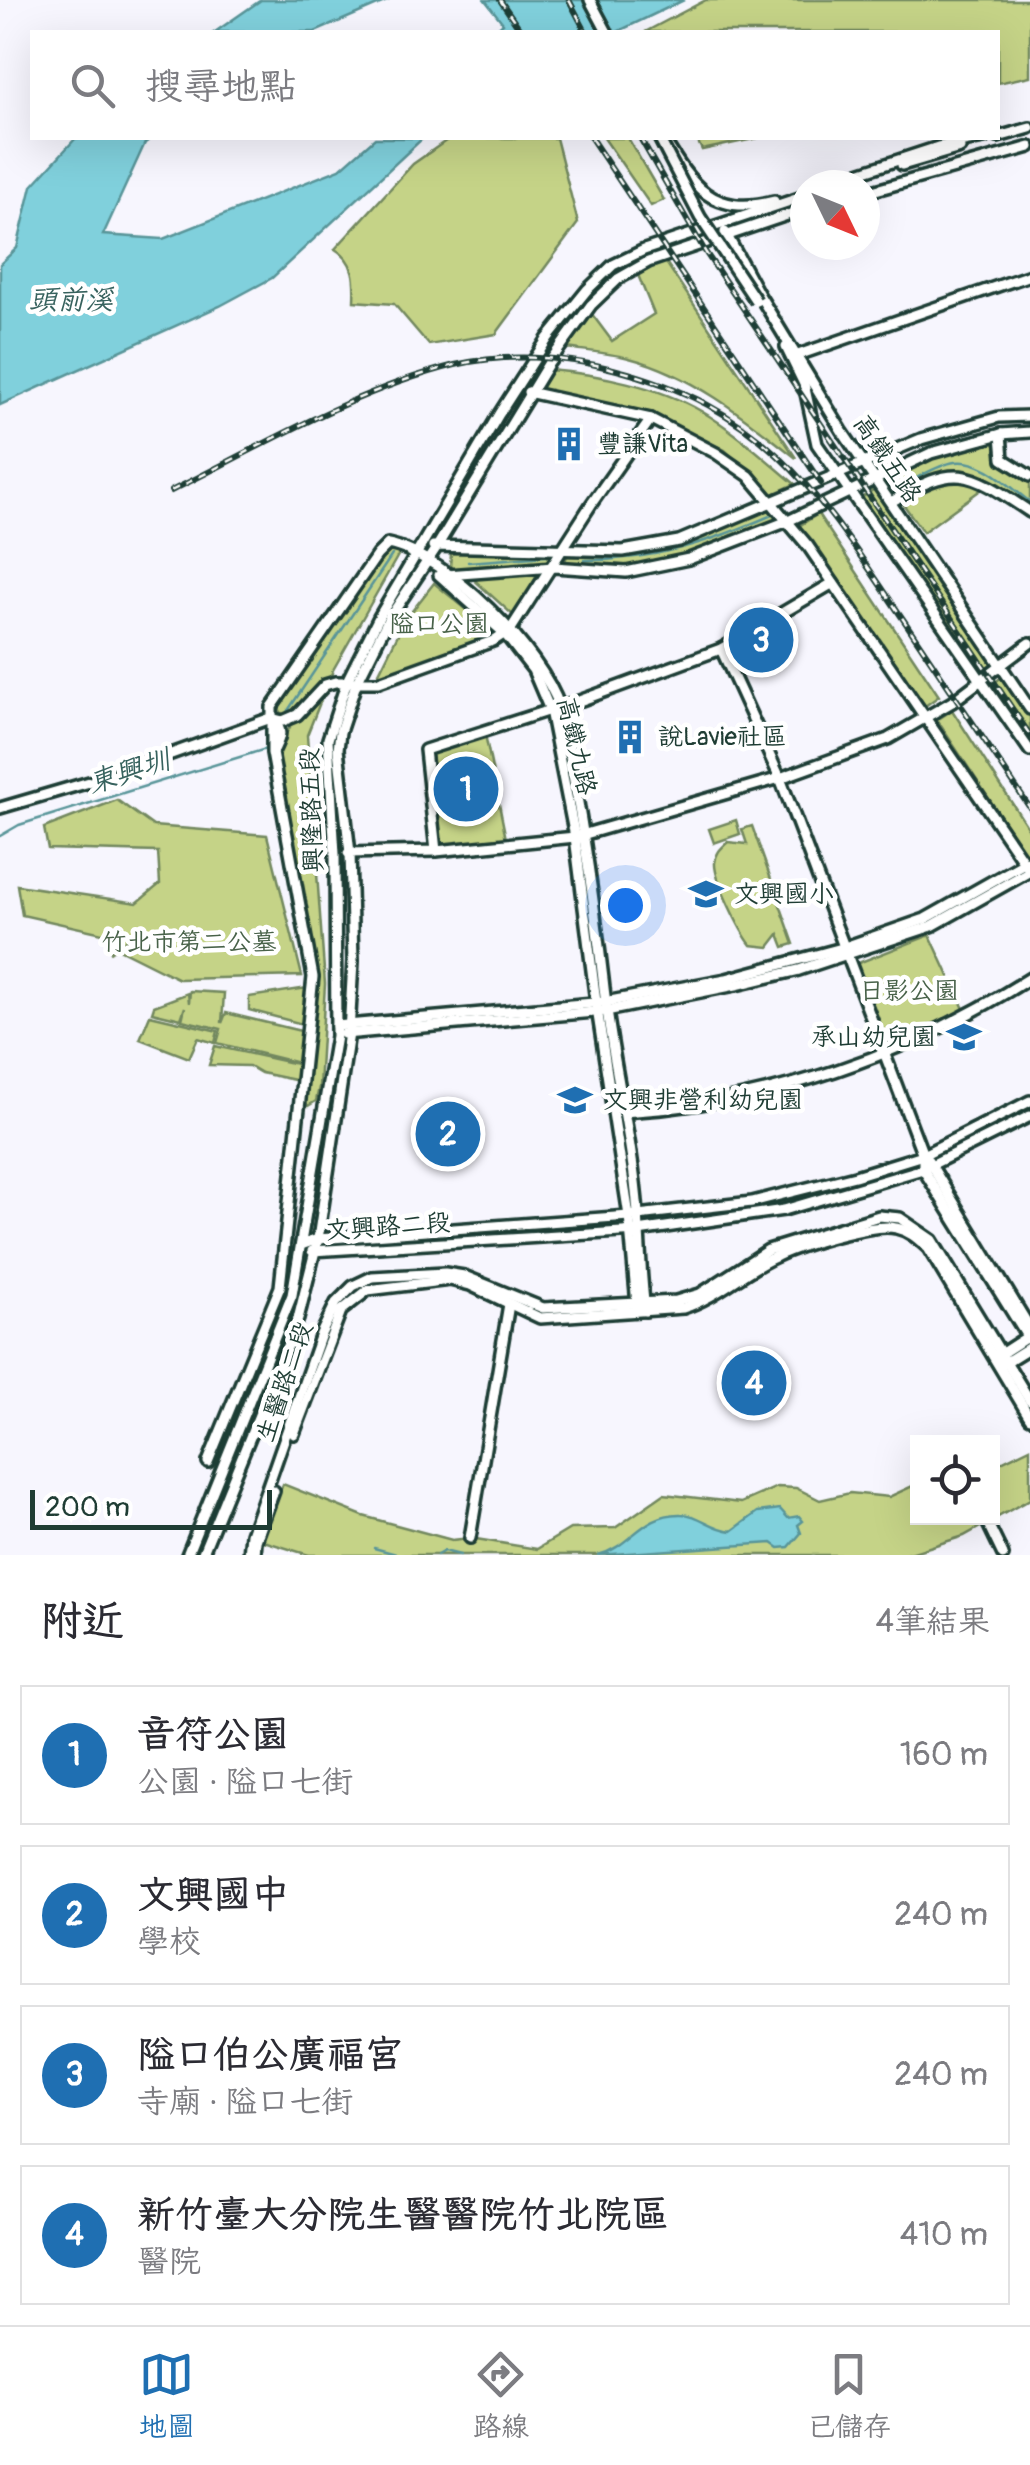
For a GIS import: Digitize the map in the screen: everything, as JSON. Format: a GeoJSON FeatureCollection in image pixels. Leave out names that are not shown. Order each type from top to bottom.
{"type":"FeatureCollection","features":[{"type":"Feature","properties":{"kind":"street"},"geometry":{"type":"LineString","coordinates":[[590,0],[605,30]]}},
{"type":"Feature","properties":{"kind":"street"},"geometry":{"type":"LineString","coordinates":[[1000,135],[1026,129]]}},
{"type":"Feature","properties":{"kind":"street"},"geometry":{"type":"LineString","coordinates":[[662,140],[688,178],[718,201],[731,205],[761,204],[790,197]]}},
{"type":"Feature","properties":{"kind":"street"},"geometry":{"type":"LineString","coordinates":[[662,140],[700,217],[793,353],[1030,275]]}},
{"type":"Feature","properties":{"kind":"street"},"geometry":{"type":"LineString","coordinates":[[868,170],[938,147],[974,140]]}},
{"type":"Feature","properties":{"kind":"street"},"geometry":{"type":"LineString","coordinates":[[880,172],[984,140]]}},
{"type":"Feature","properties":{"kind":"street"},"geometry":{"type":"LineString","coordinates":[[880,188],[1030,146]]}},
{"type":"Feature","properties":{"kind":"street","name":"興隆路五段"},"geometry":{"type":"LineString","coordinates":[[187,1555],[292,1295],[336,1031],[335,854],[328,739],[380,617],[410,551],[426,541],[517,386],[572,306],[612,265],[644,250],[790,199]]}},
{"type":"Feature","properties":{"kind":"street","name":"興隆路五段"},"geometry":{"type":"LineString","coordinates":[[202,1555],[298,1319],[318,1239],[349,1029],[353,962],[350,853],[338,749],[352,682],[568,334],[618,278],[648,262],[790,214]]}},
{"type":"Feature","properties":{"kind":"street","name":"高鐵五路"},"geometry":{"type":"LineString","coordinates":[[721,224],[793,353],[1030,709]]}},
{"type":"Feature","properties":{"kind":"street","name":"高鐵五路"},"geometry":{"type":"LineString","coordinates":[[793,353],[804,384],[816,444],[1030,752]]}},
{"type":"Feature","properties":{"kind":"street"},"geometry":{"type":"LineString","coordinates":[[336,1031],[601,1007],[726,979],[843,951],[924,919],[1029,867],[788,520],[749,476],[716,453],[651,419],[530,393],[517,386]]}},
{"type":"Feature","properties":{"kind":"street"},"geometry":{"type":"LineString","coordinates":[[426,541],[436,548],[623,551],[679,541],[921,440],[999,417],[1030,416]]}},
{"type":"Feature","properties":{"kind":"street"},"geometry":{"type":"LineString","coordinates":[[272,752],[281,735],[326,686],[379,682],[508,632],[651,419]]}},
{"type":"Feature","properties":{"kind":"street"},"geometry":{"type":"LineString","coordinates":[[447,575],[554,566],[626,572],[688,560],[788,520],[932,453],[1001,434],[1030,432]]}},
{"type":"Feature","properties":{"kind":"street"},"geometry":{"type":"LineString","coordinates":[[1001,434],[1003,459],[1030,476]]}},
{"type":"Feature","properties":{"kind":"street"},"geometry":{"type":"LineString","coordinates":[[891,502],[940,476],[960,474],[1030,512]]}},
{"type":"Feature","properties":{"kind":"street"},"geometry":{"type":"LineString","coordinates":[[208,1462],[280,1287],[313,977],[272,752],[272,707],[388,544],[427,562]]}},
{"type":"Feature","properties":{"kind":"street","name":"高鐵九路"},"geometry":{"type":"LineString","coordinates":[[427,562],[447,575],[540,667],[555,709],[580,836],[601,1007],[634,1215]]}},
{"type":"Feature","properties":{"kind":"street","name":"高鐵九路"},"geometry":{"type":"LineString","coordinates":[[427,562],[508,632]]}},
{"type":"Feature","properties":{"kind":"street"},"geometry":{"type":"LineString","coordinates":[[436,851],[425,750],[555,709],[721,649],[833,583]]}},
{"type":"Feature","properties":{"kind":"street"},"geometry":{"type":"LineString","coordinates":[[335,854],[436,851],[580,836],[780,778],[888,739],[926,718],[1030,643]]}},
{"type":"Feature","properties":{"kind":"street"},"geometry":{"type":"LineString","coordinates":[[721,649],[780,778],[922,1155],[1029,1337],[999,1360]]}},
{"type":"Feature","properties":{"kind":"street"},"geometry":{"type":"LineString","coordinates":[[0,808],[110,776],[272,718],[298,716]]}},
{"type":"Feature","properties":{"kind":"street"},"geometry":{"type":"LineString","coordinates":[[272,718],[280,726],[281,735]]}},
{"type":"Feature","properties":{"kind":"street"},"geometry":{"type":"LineString","coordinates":[[624,1112],[719,1103],[825,1075],[972,1015],[1030,978]]}},
{"type":"Feature","properties":{"kind":"street","name":"高鐵九路"},"geometry":{"type":"LineString","coordinates":[[601,1007],[624,1112],[640,1307]]}},
{"type":"Feature","properties":{"kind":"street","name":"文興路二段"},"geometry":{"type":"LineString","coordinates":[[300,1245],[318,1239],[752,1202],[922,1155],[1030,1101]]}},
{"type":"Feature","properties":{"kind":"street","name":"文興路二段"},"geometry":{"type":"LineString","coordinates":[[300,1245],[314,1252],[634,1231],[784,1210],[928,1167],[1030,1116]]}},
{"type":"Feature","properties":{"kind":"street","name":"生醫路二段"},"geometry":{"type":"LineString","coordinates":[[252,1555],[251,1534],[321,1334],[336,1303],[353,1286],[372,1278],[444,1272],[481,1282],[510,1301],[543,1308],[683,1308],[700,1302],[778,1255],[876,1226],[894,1227],[912,1233],[928,1248],[999,1360]]}},
{"type":"Feature","properties":{"kind":"street"},"geometry":{"type":"LineString","coordinates":[[470,1538],[510,1301]]}},
{"type":"Feature","properties":{"kind":"street"},"geometry":{"type":"LineString","coordinates":[[999,1360],[1030,1401]]}},
{"type":"Feature","properties":{"kind":"street"},"geometry":{"type":"LineString","coordinates":[[999,1360],[1030,1418]]}},
{"type":"Feature","properties":{"kind":"street"},"geometry":{"type":"LineString","coordinates":[[988,1525],[1003,1555]]}},
{"type":"Feature","properties":{"kind":"green space"},"geometry":{"type":"Polygon","coordinates":[[[706,0],[1030,0],[1030,76],[1000,83],[1000,30],[649,30],[706,0]]]}},
{"type":"Feature","properties":{"kind":"green space"},"geometry":{"type":"Polygon","coordinates":[[[447,140],[557,140],[578,223],[496,334],[429,345],[394,304],[354,301],[350,265],[335,249],[413,164],[447,140]]]}},
{"type":"Feature","properties":{"kind":"green space"},"geometry":{"type":"Polygon","coordinates":[[[605,140],[629,140],[664,200],[651,206],[605,140]]]}},
{"type":"Feature","properties":{"kind":"green space"},"geometry":{"type":"Polygon","coordinates":[[[697,140],[749,140],[702,150],[697,140]]]}},
{"type":"Feature","properties":{"kind":"green space"},"geometry":{"type":"Polygon","coordinates":[[[665,261],[796,458],[738,413],[675,375],[629,358],[567,348],[591,313],[612,341],[654,314],[638,275],[665,261]]]}},
{"type":"Feature","properties":{"kind":"green space"},"geometry":{"type":"Polygon","coordinates":[[[549,370],[627,383],[684,402],[725,427],[795,484],[773,494],[725,450],[650,413],[539,390],[549,370]]]}},
{"type":"Feature","properties":{"kind":"green space"},"geometry":{"type":"Polygon","coordinates":[[[993,441],[1004,467],[1030,483],[1030,506],[987,481],[963,473],[939,473],[902,489],[893,476],[929,458],[993,441]]]}},
{"type":"Feature","properties":{"kind":"green space"},"geometry":{"type":"Polygon","coordinates":[[[959,478],[982,489],[923,532],[901,501],[941,481],[959,478]]]}},
{"type":"Feature","properties":{"kind":"green space"},"geometry":{"type":"Polygon","coordinates":[[[877,487],[997,664],[983,673],[860,499],[877,487]]]}},
{"type":"Feature","properties":{"kind":"green space"},"geometry":{"type":"Polygon","coordinates":[[[770,508],[778,520],[693,554],[623,568],[563,565],[569,552],[624,556],[676,546],[770,508]]]}},
{"type":"Feature","properties":{"kind":"green space"},"geometry":{"type":"Polygon","coordinates":[[[818,514],[939,696],[925,706],[799,526],[818,514]]]}},
{"type":"Feature","properties":{"kind":"green space"},"geometry":{"type":"Polygon","coordinates":[[[390,548],[400,552],[333,670],[307,735],[325,984],[319,1087],[316,1101],[308,1106],[304,1099],[314,1001],[310,1026],[249,1010],[249,997],[314,987],[275,751],[290,727],[278,707],[379,558],[390,548]]]}},
{"type":"Feature","properties":{"kind":"green space"},"geometry":{"type":"Polygon","coordinates":[[[555,552],[550,564],[450,569],[451,553],[555,552]]]}},
{"type":"Feature","properties":{"kind":"green space"},"geometry":{"type":"Polygon","coordinates":[[[547,572],[515,617],[471,577],[547,572]]]}},
{"type":"Feature","properties":{"kind":"green space","name":"隘口公園"},"geometry":{"type":"Polygon","coordinates":[[[434,583],[498,635],[374,683],[405,620],[434,583]]]}},
{"type":"Feature","properties":{"kind":"green space"},"geometry":{"type":"Polygon","coordinates":[[[1002,677],[1030,716],[1030,744],[991,685],[1002,677]]]}},
{"type":"Feature","properties":{"kind":"green space"},"geometry":{"type":"Polygon","coordinates":[[[952,710],[1030,831],[1030,851],[1025,853],[937,720],[952,710]]]}},
{"type":"Feature","properties":{"kind":"green space"},"geometry":{"type":"Polygon","coordinates":[[[485,734],[506,839],[440,848],[432,753],[485,734]]]}},
{"type":"Feature","properties":{"kind":"green space","name":"竹北市第二公墓"},"geometry":{"type":"Polygon","coordinates":[[[117,800],[153,826],[267,835],[302,976],[179,979],[119,949],[146,925],[111,951],[107,934],[22,915],[17,885],[137,903],[160,884],[158,852],[48,849],[44,828],[117,800]]]}},
{"type":"Feature","properties":{"kind":"green space"},"geometry":{"type":"Polygon","coordinates":[[[736,820],[740,834],[714,843],[709,829],[736,820]]]}},
{"type":"Feature","properties":{"kind":"green space"},"geometry":{"type":"Polygon","coordinates":[[[752,826],[794,944],[784,947],[779,934],[769,947],[751,945],[719,881],[715,863],[719,851],[728,842],[747,844],[742,829],[752,826]]]}},
{"type":"Feature","properties":{"kind":"green space","name":"日影公園"},"geometry":{"type":"Polygon","coordinates":[[[930,935],[965,1011],[887,1047],[853,965],[930,935]]]}},
{"type":"Feature","properties":{"kind":"green space"},"geometry":{"type":"Polygon","coordinates":[[[190,991],[224,993],[222,1023],[226,1013],[309,1033],[307,1065],[217,1043],[221,1029],[182,1020],[185,1007],[181,1019],[152,1012],[154,1006],[188,993],[189,1003],[190,991]]]}},
{"type":"Feature","properties":{"kind":"green space"},"geometry":{"type":"Polygon","coordinates":[[[150,1015],[218,1031],[215,1043],[198,1038],[189,1058],[140,1039],[150,1015]]]}},
{"type":"Feature","properties":{"kind":"green space"},"geometry":{"type":"Polygon","coordinates":[[[215,1046],[306,1066],[304,1082],[261,1073],[249,1066],[209,1065],[215,1046]]]}},
{"type":"Feature","properties":{"kind":"green space"},"geometry":{"type":"Polygon","coordinates":[[[1030,1448],[1030,1499],[1000,1516],[1000,1463],[1030,1448]]]}},
{"type":"Feature","properties":{"kind":"green space"},"geometry":{"type":"Polygon","coordinates":[[[283,1484],[363,1516],[452,1540],[470,1538],[537,1549],[570,1529],[615,1528],[664,1494],[741,1503],[777,1487],[796,1488],[820,1500],[850,1493],[889,1497],[910,1487],[910,1525],[984,1525],[964,1536],[904,1555],[309,1555],[260,1540],[283,1484]]]}},
{"type":"Feature","properties":{"kind":"water"},"geometry":{"type":"Polygon","coordinates":[[[261,0],[389,0],[320,30],[218,30],[261,0]]]}},
{"type":"Feature","properties":{"kind":"water"},"geometry":{"type":"Polygon","coordinates":[[[485,0],[684,0],[621,30],[495,30],[503,23],[485,0]]]}},
{"type":"Feature","properties":{"kind":"water","name":"頭前溪"},"geometry":{"type":"Polygon","coordinates":[[[74,140],[149,140],[103,235],[163,239],[340,169],[373,140],[421,140],[272,278],[220,306],[0,405],[0,264],[17,248],[32,186],[74,140]]]}},
{"type":"Feature","properties":{"kind":"water"},"geometry":{"type":"Polygon","coordinates":[[[780,1509],[788,1518],[799,1516],[803,1521],[798,1525],[801,1533],[789,1547],[779,1548],[772,1543],[598,1555],[668,1515],[687,1515],[732,1531],[758,1512],[780,1509]]]}},
{"type":"Feature","properties":{"kind":"waterway","name":"東興圳"},"geometry":{"type":"LineString","coordinates":[[904,484],[943,465],[965,462],[996,475],[1030,502]]}},
{"type":"Feature","properties":{"kind":"waterway","name":"東興圳"},"geometry":{"type":"LineString","coordinates":[[585,560],[634,557],[681,548],[772,515]]}},
{"type":"Feature","properties":{"kind":"waterway","name":"東興圳"},"geometry":{"type":"LineString","coordinates":[[287,712],[392,555]]}},
{"type":"Feature","properties":{"kind":"waterway","name":"東興圳"},"geometry":{"type":"LineString","coordinates":[[468,562],[547,556]]}},
{"type":"Feature","properties":{"kind":"waterway","name":"東興圳"},"geometry":{"type":"LineString","coordinates":[[0,836],[19,825],[269,748]]}},
{"type":"Feature","properties":{"kind":"waterway"},"geometry":{"type":"LineString","coordinates":[[374,1548],[400,1555]]}},
{"type":"Feature","properties":{"kind":"waterway"},"geometry":{"type":"LineString","coordinates":[[437,1555],[444,1551],[460,1555]]}},
{"type":"Feature","properties":{"kind":"railway"},"geometry":{"type":"LineString","coordinates":[[500,0],[521,30]]}},
{"type":"Feature","properties":{"kind":"railway"},"geometry":{"type":"LineString","coordinates":[[569,0],[585,30]]}},
{"type":"Feature","properties":{"kind":"railway"},"geometry":{"type":"LineString","coordinates":[[592,140],[821,483]]}},
{"type":"Feature","properties":{"kind":"railway"},"geometry":{"type":"LineString","coordinates":[[641,140],[706,253],[1030,735]]}},
{"type":"Feature","properties":{"kind":"railway"},"geometry":{"type":"LineString","coordinates":[[171,491],[345,404],[455,365],[494,359],[554,359],[613,369],[667,386],[712,407],[751,433],[816,496],[1030,808]]}},
{"type":"Feature","properties":{"kind":"place","name":"豐謙Vita"},"geometry":{"type":"Point","coordinates":[569,444]}},
{"type":"Feature","properties":{"kind":"place","name":"隘口伯公廣福宮"},"geometry":{"type":"Point","coordinates":[761,640]}},
{"type":"Feature","properties":{"kind":"place","name":"說Lavie社區"},"geometry":{"type":"Point","coordinates":[630,737]}},
{"type":"Feature","properties":{"kind":"place","name":"音符公園"},"geometry":{"type":"Point","coordinates":[466,789]}},
{"type":"Feature","properties":{"kind":"place","name":"文興國小"},"geometry":{"type":"Point","coordinates":[706,894]}},
{"type":"Feature","properties":{"kind":"place","name":"承山幼兒園"},"geometry":{"type":"Point","coordinates":[964,1037]}},
{"type":"Feature","properties":{"kind":"place","name":"文興非營利幼兒園"},"geometry":{"type":"Point","coordinates":[575,1100]}},
{"type":"Feature","properties":{"kind":"place","name":"文興國中"},"geometry":{"type":"Point","coordinates":[448,1134]}},
{"type":"Feature","properties":{"kind":"place","name":"新竹臺大分院生醫醫院竹北院區"},"geometry":{"type":"Point","coordinates":[754,1383]}}]}
